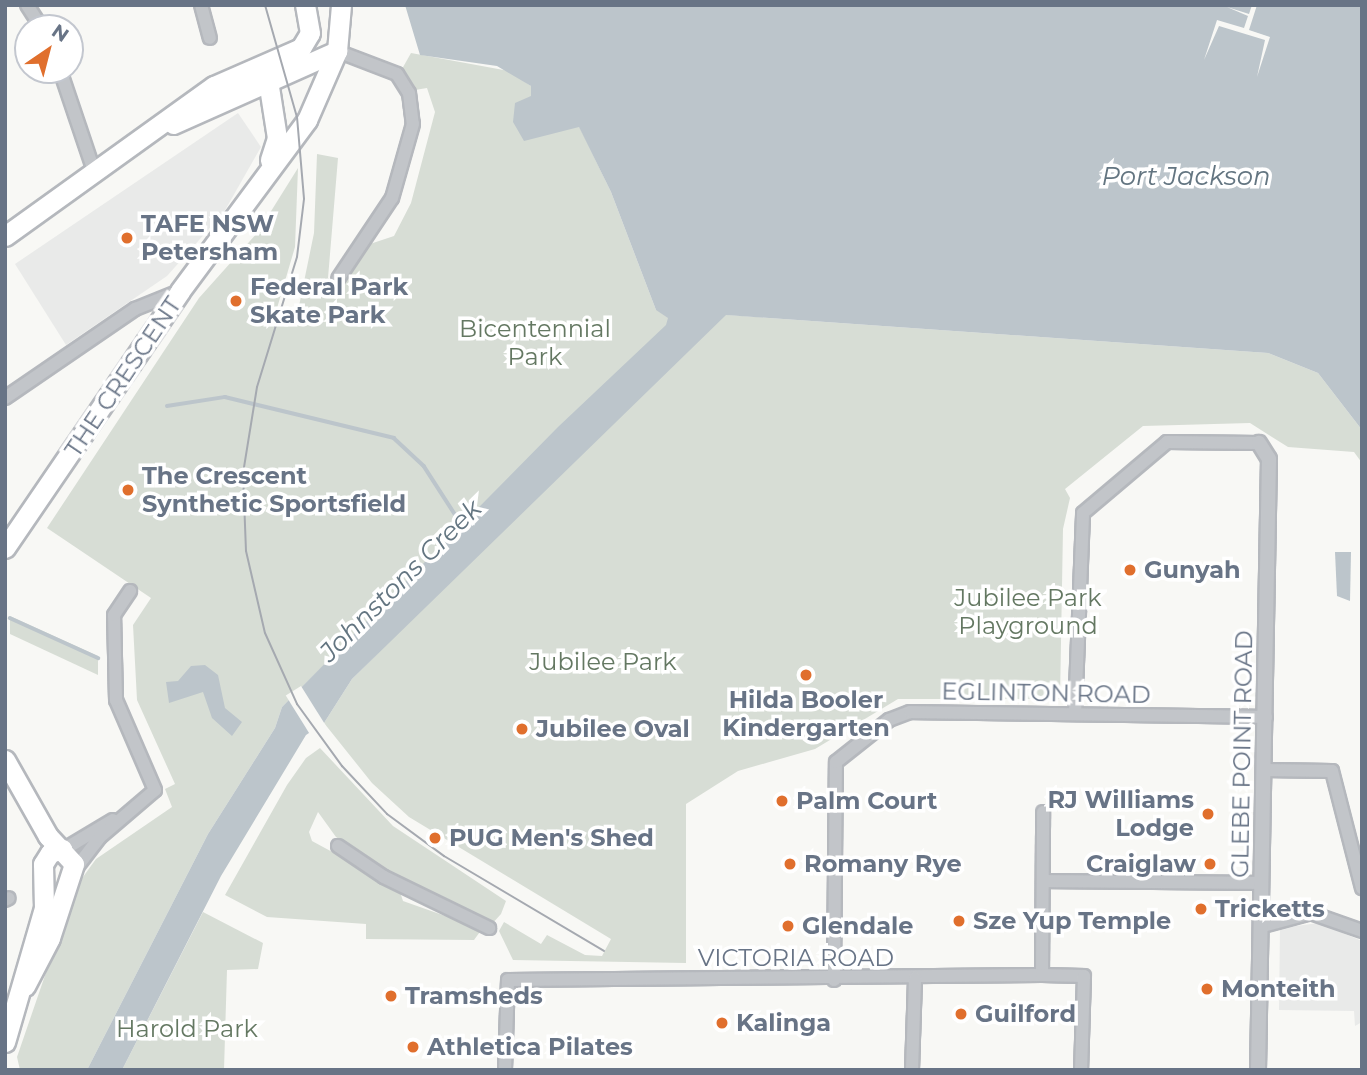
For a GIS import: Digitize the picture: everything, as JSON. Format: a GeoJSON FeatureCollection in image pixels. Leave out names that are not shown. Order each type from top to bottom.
{"type":"FeatureCollection","features":[{"type":"Feature","properties":{"kind":"main road"},"geometry":{"type":"LineString","coordinates":[[5,236],[162,128],[214,86],[273,60],[309,38],[305,5]]}},
{"type":"Feature","properties":{"kind":"main road","name":"THE CRESCENT"},"geometry":{"type":"LineString","coordinates":[[5,563],[20,532],[180,291],[311,113],[337,51],[341,5]]}},
{"type":"Feature","properties":{"kind":"main road"},"geometry":{"type":"LineString","coordinates":[[273,60],[337,51]]}},
{"type":"Feature","properties":{"kind":"main road"},"geometry":{"type":"LineString","coordinates":[[162,128],[337,51]]}},
{"type":"Feature","properties":{"kind":"main road"},"geometry":{"type":"LineString","coordinates":[[265,174],[276,138],[266,83],[273,60]]}},
{"type":"Feature","properties":{"kind":"main road","name":"THE CRESCENT"},"geometry":{"type":"LineString","coordinates":[[5,548],[20,532]]}},
{"type":"Feature","properties":{"kind":"main road"},"geometry":{"type":"LineString","coordinates":[[5,760],[25,799],[62,850],[73,860],[71,876],[50,938],[25,986]]}},
{"type":"Feature","properties":{"kind":"main road"},"geometry":{"type":"LineString","coordinates":[[5,1042],[25,986],[46,901],[44,872],[25,799]]}},
{"type":"Feature","properties":{"kind":"main road"},"geometry":{"type":"LineString","coordinates":[[44,872],[48,854],[62,850]]}},
{"type":"Feature","properties":{"kind":"main road"},"geometry":{"type":"LineString","coordinates":[[44,872],[56,881],[71,876]]}},
{"type":"Feature","properties":{"kind":"street"},"geometry":{"type":"LineString","coordinates":[[201,5],[210,38]]}},
{"type":"Feature","properties":{"kind":"street"},"geometry":{"type":"LineString","coordinates":[[337,51],[397,74],[409,93],[413,124],[393,198],[338,279]]}},
{"type":"Feature","properties":{"kind":"street"},"geometry":{"type":"LineString","coordinates":[[65,84],[95,174]]}},
{"type":"Feature","properties":{"kind":"street"},"geometry":{"type":"LineString","coordinates":[[5,398],[135,309],[180,291]]}},
{"type":"Feature","properties":{"kind":"street"},"geometry":{"type":"LineString","coordinates":[[1075,714],[1080,530],[1084,511],[1167,442],[1259,443]]}},
{"type":"Feature","properties":{"kind":"street","name":"GLEBE POINT ROAD"},"geometry":{"type":"LineString","coordinates":[[1258,1070],[1263,926],[1269,460],[1259,443]]}},
{"type":"Feature","properties":{"kind":"street"},"geometry":{"type":"LineString","coordinates":[[71,876],[97,839],[155,790],[116,700],[114,615],[130,591]]}},
{"type":"Feature","properties":{"kind":"street","name":"EGLINTON ROAD"},"geometry":{"type":"LineString","coordinates":[[834,980],[839,756],[904,713],[1266,717]]}},
{"type":"Feature","properties":{"kind":"street"},"geometry":{"type":"LineString","coordinates":[[1264,770],[1332,771],[1362,888]]}},
{"type":"Feature","properties":{"kind":"street"},"geometry":{"type":"LineString","coordinates":[[1042,975],[1043,812]]}},
{"type":"Feature","properties":{"kind":"street"},"geometry":{"type":"LineString","coordinates":[[62,850],[123,817]]}},
{"type":"Feature","properties":{"kind":"street"},"geometry":{"type":"LineString","coordinates":[[338,846],[384,877],[489,928]]}},
{"type":"Feature","properties":{"kind":"street"},"geometry":{"type":"LineString","coordinates":[[1043,881],[1262,883]]}},
{"type":"Feature","properties":{"kind":"street"},"geometry":{"type":"LineString","coordinates":[[1263,926],[1311,913],[1362,931]]}},
{"type":"Feature","properties":{"kind":"street","name":"VICTORIA ROAD"},"geometry":{"type":"LineString","coordinates":[[505,1070],[508,980],[834,980],[1042,975],[1084,976],[1081,1070]]}},
{"type":"Feature","properties":{"kind":"street"},"geometry":{"type":"LineString","coordinates":[[912,1070],[915,978]]}},
{"type":"Feature","properties":{"kind":"shaded area","name":"TAFE NSW Petersham"},"geometry":{"type":"Polygon","coordinates":[[[238,113],[261,147],[224,212],[167,276],[66,345],[15,264],[238,113]]]}},
{"type":"Feature","properties":{"kind":"shaded area"},"geometry":{"type":"Polygon","coordinates":[[[1319,923],[1362,941],[1362,1022],[1355,1026],[1354,1011],[1279,1010],[1280,928],[1319,923]]]}},
{"type":"Feature","properties":{"kind":"green space"},"geometry":{"type":"Polygon","coordinates":[[[411,53],[509,71],[531,86],[532,96],[579,126],[611,192],[656,310],[1268,353],[1318,373],[1362,430],[1362,463],[1354,452],[1288,447],[1250,423],[1143,426],[1065,489],[1070,498],[1063,529],[1060,699],[898,699],[815,749],[738,771],[686,804],[686,963],[513,960],[499,931],[504,922],[541,944],[547,935],[585,955],[602,956],[611,939],[409,817],[372,783],[324,723],[352,679],[542,490],[462,527],[282,707],[275,728],[208,834],[87,1070],[20,1070],[17,1057],[75,888],[96,859],[172,807],[165,789],[175,784],[137,700],[133,625],[151,598],[47,528],[199,298],[258,232],[298,168],[295,247],[275,315],[293,320],[304,308],[299,306],[314,233],[317,154],[338,158],[328,278],[333,282],[367,245],[394,236],[411,203],[435,112],[427,88],[415,90],[402,69],[411,53]]]}},
{"type":"Feature","properties":{"kind":"green space"},"geometry":{"type":"Polygon","coordinates":[[[10,616],[98,656],[98,675],[10,634],[10,616]]]}},
{"type":"Feature","properties":{"kind":"green space"},"geometry":{"type":"Polygon","coordinates":[[[320,748],[393,826],[506,901],[501,914],[491,925],[387,872],[336,837],[318,812],[309,832],[312,841],[336,854],[339,850],[400,892],[403,901],[482,929],[474,940],[366,939],[366,924],[267,917],[225,895],[287,785],[306,758],[320,748]]]}},
{"type":"Feature","properties":{"kind":"green space","name":"Harold Park"},"geometry":{"type":"Polygon","coordinates":[[[203,912],[263,943],[258,969],[227,970],[224,1070],[122,1070],[203,912]]]}},
{"type":"Feature","properties":{"kind":"water","name":"Port Jackson"},"geometry":{"type":"Polygon","coordinates":[[[405,5],[1362,5],[1362,430],[1318,373],[1268,353],[726,315],[352,679],[324,723],[306,735],[221,876],[122,1070],[87,1070],[208,834],[275,728],[282,707],[558,427],[666,325],[668,318],[656,310],[611,192],[579,127],[524,141],[513,122],[515,103],[531,96],[531,86],[497,66],[420,55],[405,5]]]}},
{"type":"Feature","properties":{"kind":"water"},"geometry":{"type":"Polygon","coordinates":[[[1335,552],[1351,552],[1350,601],[1337,596],[1335,552]]]}},
{"type":"Feature","properties":{"kind":"water"},"geometry":{"type":"Polygon","coordinates":[[[205,665],[218,675],[225,708],[242,722],[232,736],[212,718],[203,692],[169,703],[166,682],[178,681],[191,666],[205,665]]]}},
{"type":"Feature","properties":{"kind":"pier"},"geometry":{"type":"Polygon","coordinates":[[[1252,5],[1257,5],[1249,30],[1270,37],[1257,77],[1265,40],[1219,26],[1204,60],[1217,20],[1244,28],[1248,16],[1227,7],[1249,14],[1252,5]]]}},
{"type":"Feature","properties":{"kind":"pier"},"geometry":{"type":"Polygon","coordinates":[[[301,686],[326,726],[311,735],[286,696],[301,686]]]}},
{"type":"Feature","properties":{"kind":"waterway","name":"Johnstons Creek"},"geometry":{"type":"LineString","coordinates":[[167,406],[225,397],[394,438],[424,466],[464,528]]}},
{"type":"Feature","properties":{"kind":"waterway"},"geometry":{"type":"LineString","coordinates":[[10,618],[98,658]]}},
{"type":"Feature","properties":{"kind":"tram line"},"geometry":{"type":"LineString","coordinates":[[265,5],[297,117],[304,199],[297,257],[257,387],[243,473],[246,551],[265,633],[297,704],[342,766],[387,814],[444,856],[604,951]]}},
{"type":"Feature","properties":{"kind":"place","name":"TAFE NSW Petersham"},"geometry":{"type":"Point","coordinates":[127,238]}},
{"type":"Feature","properties":{"kind":"place","name":"Federal Park Skate Park"},"geometry":{"type":"Point","coordinates":[236,301]}},
{"type":"Feature","properties":{"kind":"place","name":"The Crescent Synthetic Sportsfield"},"geometry":{"type":"Point","coordinates":[128,490]}},
{"type":"Feature","properties":{"kind":"place","name":"Gunyah"},"geometry":{"type":"Point","coordinates":[1130,570]}},
{"type":"Feature","properties":{"kind":"place","name":"Hilda Booler Kindergarten"},"geometry":{"type":"Point","coordinates":[806,675]}},
{"type":"Feature","properties":{"kind":"place","name":"Jubilee Oval"},"geometry":{"type":"Point","coordinates":[522,729]}},
{"type":"Feature","properties":{"kind":"place","name":"Palm Court"},"geometry":{"type":"Point","coordinates":[782,801]}},
{"type":"Feature","properties":{"kind":"place","name":"RJ Williams Lodge"},"geometry":{"type":"Point","coordinates":[1208,814]}},
{"type":"Feature","properties":{"kind":"place","name":"PUG Men's Shed"},"geometry":{"type":"Point","coordinates":[435,838]}},
{"type":"Feature","properties":{"kind":"place","name":"Romany Rye"},"geometry":{"type":"Point","coordinates":[790,864]}},
{"type":"Feature","properties":{"kind":"place","name":"Craiglaw"},"geometry":{"type":"Point","coordinates":[1210,864]}},
{"type":"Feature","properties":{"kind":"place","name":"Tricketts"},"geometry":{"type":"Point","coordinates":[1201,909]}},
{"type":"Feature","properties":{"kind":"place","name":"Sze Yup Temple"},"geometry":{"type":"Point","coordinates":[959,921]}},
{"type":"Feature","properties":{"kind":"place","name":"Glendale"},"geometry":{"type":"Point","coordinates":[788,926]}},
{"type":"Feature","properties":{"kind":"place","name":"Monteith"},"geometry":{"type":"Point","coordinates":[1207,989]}},
{"type":"Feature","properties":{"kind":"place","name":"Tramsheds"},"geometry":{"type":"Point","coordinates":[391,996]}},
{"type":"Feature","properties":{"kind":"place","name":"Guilford"},"geometry":{"type":"Point","coordinates":[961,1014]}},
{"type":"Feature","properties":{"kind":"place","name":"Kalinga"},"geometry":{"type":"Point","coordinates":[722,1023]}},
{"type":"Feature","properties":{"kind":"place","name":"Athletica Pilates"},"geometry":{"type":"Point","coordinates":[413,1047]}},
{"type":"Feature","properties":{"kind":"park label","name":"Bicentennial Park"},"geometry":{"type":"Point","coordinates":[535,343]}},
{"type":"Feature","properties":{"kind":"park label","name":"Jubilee Park Playground"},"geometry":{"type":"Point","coordinates":[1028,612]}},
{"type":"Feature","properties":{"kind":"park label","name":"Jubilee Park"},"geometry":{"type":"Point","coordinates":[603,662]}}]}
